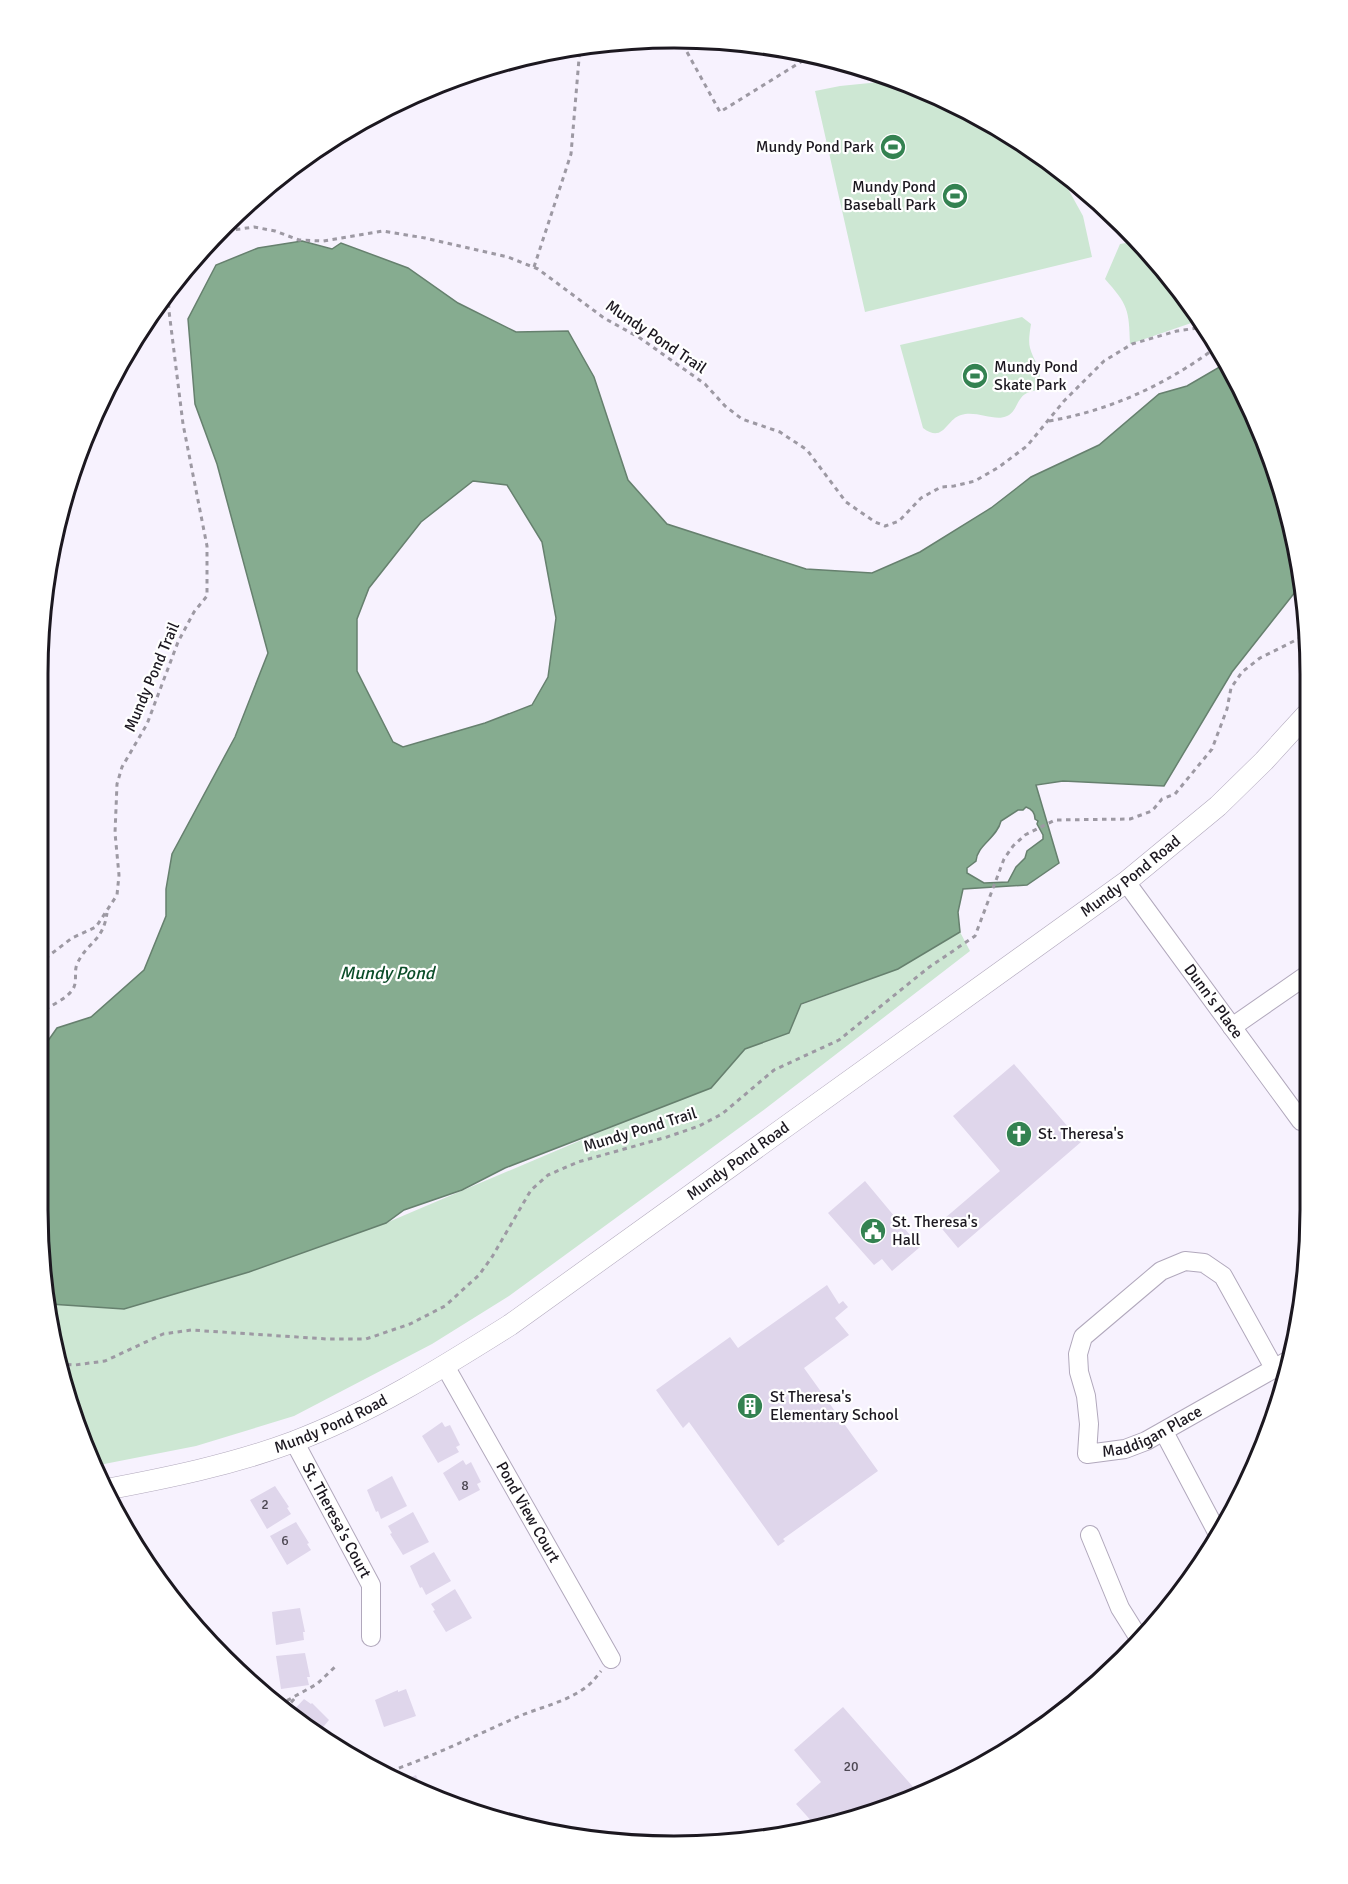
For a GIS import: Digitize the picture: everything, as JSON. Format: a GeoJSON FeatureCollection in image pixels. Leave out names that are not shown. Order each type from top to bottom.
{"type":"FeatureCollection","features":[{"type":"Feature","properties":{"kind":"street","name":"Mundy Pond Road"},"geometry":{"type":"LineString","coordinates":[[113,1488],[220,1465],[294,1441],[360,1413],[445,1366],[510,1325],[1126,882],[1218,806],[1300,722]]}},
{"type":"Feature","properties":{"kind":"street","name":"Dunn's Place"},"geometry":{"type":"LineString","coordinates":[[1126,882],[1300,1119]]}},
{"type":"Feature","properties":{"kind":"street"},"geometry":{"type":"LineString","coordinates":[[1232,1028],[1300,980]]}},
{"type":"Feature","properties":{"kind":"street","name":"Maddigan Place"},"geometry":{"type":"LineString","coordinates":[[1274,1368],[1223,1276],[1204,1263],[1185,1261],[1161,1271],[1083,1337],[1078,1354],[1078,1372],[1087,1405],[1089,1424],[1087,1454],[1125,1449],[1164,1432],[1281,1364]]}},
{"type":"Feature","properties":{"kind":"street","name":"Pond View Court"},"geometry":{"type":"LineString","coordinates":[[445,1366],[611,1659]]}},
{"type":"Feature","properties":{"kind":"street"},"geometry":{"type":"LineString","coordinates":[[1164,1432],[1214,1526]]}},
{"type":"Feature","properties":{"kind":"street","name":"St. Theresa's Court"},"geometry":{"type":"LineString","coordinates":[[294,1441],[371,1585],[371,1637]]}},
{"type":"Feature","properties":{"kind":"street"},"geometry":{"type":"LineString","coordinates":[[1090,1535],[1120,1608],[1136,1633]]}},
{"type":"Feature","properties":{"kind":"path"},"geometry":{"type":"LineString","coordinates":[[685,48],[720,112],[802,61]]}},
{"type":"Feature","properties":{"kind":"path"},"geometry":{"type":"LineString","coordinates":[[533,267],[571,154],[579,55]]}},
{"type":"Feature","properties":{"kind":"path","name":"Mundy Pond Trail"},"geometry":{"type":"LineString","coordinates":[[232,230],[254,227],[275,231],[299,240],[323,241],[383,231],[476,249],[508,257],[533,267],[604,318],[640,338],[705,384],[725,406],[741,419],[780,432],[807,450],[846,502],[875,522],[885,526],[899,520],[921,498],[941,487],[975,481],[1027,446],[1064,401],[1104,361],[1132,344],[1196,329]]}},
{"type":"Feature","properties":{"kind":"path","name":"Mundy Pond Trail"},"geometry":{"type":"LineString","coordinates":[[48,956],[72,938],[96,927],[117,895],[119,875],[115,833],[117,784],[122,767],[147,724],[178,642],[194,612],[207,596],[207,546],[183,424],[169,305]]}},
{"type":"Feature","properties":{"kind":"path"},"geometry":{"type":"LineString","coordinates":[[1048,421],[1083,415],[1118,403],[1164,382],[1210,352]]}},
{"type":"Feature","properties":{"kind":"path","name":"Mundy Pond Trail"},"geometry":{"type":"LineString","coordinates":[[67,1365],[105,1361],[163,1334],[190,1330],[327,1339],[366,1339],[410,1324],[445,1306],[479,1275],[531,1190],[548,1175],[578,1162],[699,1126],[722,1114],[774,1070],[839,1040],[928,968],[975,936],[1008,852],[1019,840],[1054,820],[1130,819],[1152,811],[1162,799],[1175,794],[1212,749],[1227,709],[1231,688],[1242,672],[1260,658],[1299,638]]}},
{"type":"Feature","properties":{"kind":"path"},"geometry":{"type":"LineString","coordinates":[[48,1006],[62,999],[74,987],[77,965],[105,927],[107,911]]}},
{"type":"Feature","properties":{"kind":"path"},"geometry":{"type":"LineString","coordinates":[[394,1770],[580,1692],[593,1682],[611,1659]]}},
{"type":"Feature","properties":{"kind":"path"},"geometry":{"type":"LineString","coordinates":[[286,1701],[324,1679],[336,1666]]}},
{"type":"Feature","properties":{"kind":"path"},"geometry":{"type":"LineString","coordinates":[[289,1704],[298,1695]]}},
{"type":"Feature","properties":{"kind":"shaded area","name":"Mundy Pond Baseball Park"},"geometry":{"type":"Polygon","coordinates":[[[878,82],[951,113],[1022,154],[1067,187],[1083,216],[1092,257],[865,312],[815,91],[878,82]]]}},
{"type":"Feature","properties":{"kind":"shaded area"},"geometry":{"type":"Polygon","coordinates":[[[1128,243],[1145,261],[1192,323],[1130,344],[1126,308],[1105,279],[1120,244],[1128,243]]]}},
{"type":"Feature","properties":{"kind":"shaded area","name":"Mundy Pond Skate Park"},"geometry":{"type":"Polygon","coordinates":[[[1022,317],[1031,324],[1029,345],[1040,372],[1037,390],[1022,396],[1014,411],[1007,416],[997,418],[967,414],[956,417],[940,432],[930,432],[923,428],[900,345],[1022,317]]]}},
{"type":"Feature","properties":{"kind":"shaded area"},"geometry":{"type":"Polygon","coordinates":[[[960,932],[970,951],[765,1109],[509,1296],[432,1344],[294,1416],[196,1446],[103,1464],[81,1411],[69,1372],[55,1304],[133,1306],[386,1223],[652,1110],[711,1088],[745,1049],[789,1033],[801,1005],[898,969],[960,932]]]}},
{"type":"Feature","properties":{"kind":"water","name":"Mundy Pond"},"geometry":{"type":"Polygon","coordinates":[[[302,241],[332,249],[341,243],[408,268],[458,303],[516,332],[568,331],[594,377],[628,480],[667,524],[806,569],[872,573],[920,552],[991,508],[1031,477],[1099,445],[1159,394],[1187,386],[1219,367],[1252,434],[1267,473],[1279,512],[1295,592],[1232,672],[1164,786],[1063,781],[1036,785],[1059,863],[1027,885],[963,889],[958,912],[960,932],[898,969],[801,1004],[789,1033],[745,1049],[711,1088],[505,1168],[462,1190],[404,1210],[386,1223],[249,1272],[124,1309],[55,1304],[49,1251],[48,1041],[57,1028],[91,1017],[144,970],[166,916],[166,889],[172,854],[235,737],[268,653],[217,464],[195,404],[188,319],[216,265],[258,248],[302,241]],[[473,481],[421,522],[369,588],[357,619],[357,671],[393,742],[403,747],[485,723],[532,705],[548,677],[556,618],[542,542],[507,485],[473,481]],[[1026,807],[1018,810],[1001,821],[996,832],[980,850],[976,861],[967,868],[967,873],[984,883],[1008,882],[1016,867],[1025,858],[1027,851],[1043,839],[1038,821],[1026,807]]]}},
{"type":"Feature","properties":{"kind":"building"},"geometry":{"type":"Polygon","coordinates":[[[1014,1064],[1081,1142],[958,1248],[938,1224],[1000,1171],[953,1116],[1014,1064]]]}},
{"type":"Feature","properties":{"kind":"building"},"geometry":{"type":"Polygon","coordinates":[[[865,1181],[920,1247],[892,1271],[882,1259],[874,1265],[828,1213],[865,1181]]]}},
{"type":"Feature","properties":{"kind":"building","name":"St Theresa's Elementary School"},"geometry":{"type":"Polygon","coordinates":[[[827,1285],[839,1304],[843,1301],[848,1307],[835,1318],[849,1335],[804,1368],[878,1471],[783,1539],[785,1541],[778,1546],[689,1422],[683,1428],[656,1390],[730,1337],[738,1348],[827,1285]]]}},
{"type":"Feature","properties":{"kind":"building"},"geometry":{"type":"Polygon","coordinates":[[[442,1422],[445,1427],[450,1425],[460,1445],[456,1447],[459,1452],[438,1463],[422,1436],[442,1422]]]}},
{"type":"Feature","properties":{"kind":"building"},"geometry":{"type":"Polygon","coordinates":[[[463,1460],[466,1465],[471,1462],[481,1482],[477,1484],[480,1490],[459,1501],[443,1473],[463,1460]]]}},
{"type":"Feature","properties":{"kind":"building"},"geometry":{"type":"Polygon","coordinates":[[[392,1476],[407,1506],[381,1519],[367,1490],[392,1476]]]}},
{"type":"Feature","properties":{"kind":"building"},"geometry":{"type":"Polygon","coordinates":[[[275,1486],[291,1514],[267,1529],[250,1500],[275,1486]]]}},
{"type":"Feature","properties":{"kind":"building"},"geometry":{"type":"Polygon","coordinates":[[[413,1512],[429,1542],[403,1555],[390,1534],[392,1533],[388,1526],[413,1512]]]}},
{"type":"Feature","properties":{"kind":"building"},"geometry":{"type":"Polygon","coordinates":[[[296,1522],[311,1550],[287,1565],[270,1536],[296,1522]]]}},
{"type":"Feature","properties":{"kind":"building"},"geometry":{"type":"Polygon","coordinates":[[[434,1552],[451,1581],[426,1595],[422,1587],[420,1588],[410,1566],[434,1552]]]}},
{"type":"Feature","properties":{"kind":"building"},"geometry":{"type":"Polygon","coordinates":[[[455,1589],[472,1618],[446,1632],[431,1604],[455,1589]]]}},
{"type":"Feature","properties":{"kind":"building"},"geometry":{"type":"Polygon","coordinates":[[[300,1608],[305,1632],[303,1632],[304,1640],[276,1645],[272,1612],[300,1608]]]}},
{"type":"Feature","properties":{"kind":"building"},"geometry":{"type":"Polygon","coordinates":[[[305,1653],[310,1677],[307,1677],[309,1685],[281,1689],[276,1656],[305,1653]]]}},
{"type":"Feature","properties":{"kind":"building"},"geometry":{"type":"Polygon","coordinates":[[[406,1689],[416,1716],[384,1727],[375,1700],[406,1689]]]}},
{"type":"Feature","properties":{"kind":"building"},"geometry":{"type":"Polygon","coordinates":[[[304,1699],[312,1703],[329,1720],[323,1728],[295,1709],[304,1699]]]}},
{"type":"Feature","properties":{"kind":"building"},"geometry":{"type":"Polygon","coordinates":[[[843,1707],[914,1788],[875,1803],[811,1821],[796,1804],[821,1782],[794,1750],[843,1707]]]}},
{"type":"Feature","properties":{"kind":"place","name":"Mundy Pond Park"},"geometry":{"type":"Point","coordinates":[893,147]}},
{"type":"Feature","properties":{"kind":"place","name":"Mundy Pond Baseball Park"},"geometry":{"type":"Point","coordinates":[955,196]}},
{"type":"Feature","properties":{"kind":"place","name":"Mundy Pond Skate Park"},"geometry":{"type":"Point","coordinates":[975,376]}},
{"type":"Feature","properties":{"kind":"place","name":"St. Theresa's"},"geometry":{"type":"Point","coordinates":[1019,1134]}},
{"type":"Feature","properties":{"kind":"place","name":"St. Theresa's Hall"},"geometry":{"type":"Point","coordinates":[873,1231]}},
{"type":"Feature","properties":{"kind":"place","name":"St Theresa's Elementary School"},"geometry":{"type":"Point","coordinates":[750,1406]}}]}
